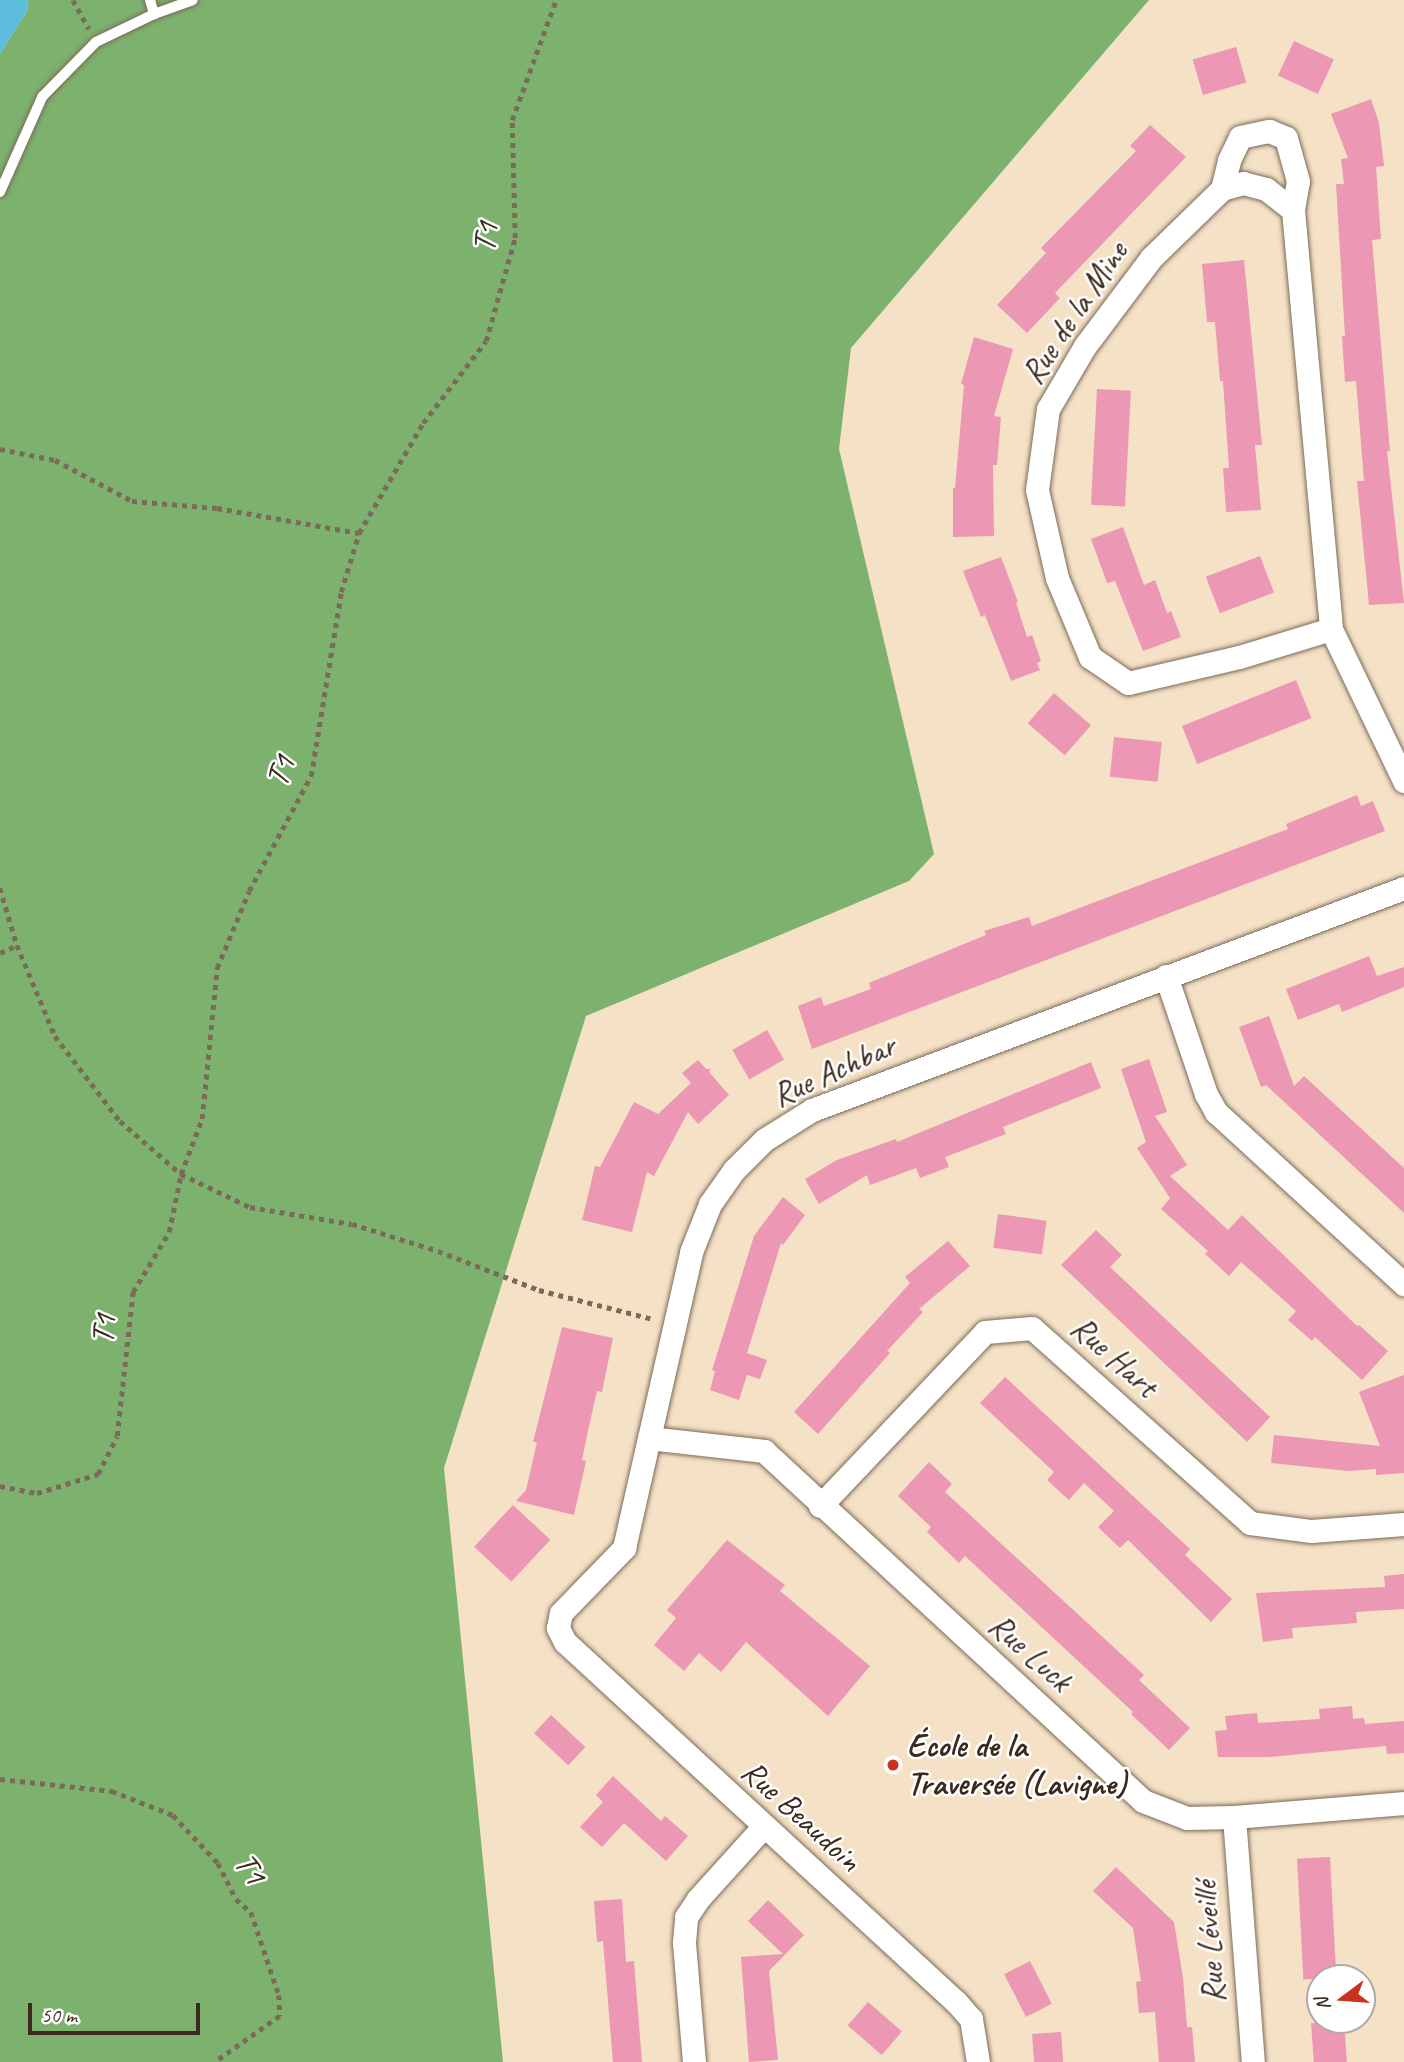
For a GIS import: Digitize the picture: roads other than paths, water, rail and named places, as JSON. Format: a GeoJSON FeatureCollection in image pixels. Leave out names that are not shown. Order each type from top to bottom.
{"type":"FeatureCollection","features":[{"type":"Feature","properties":{"kind":"street"},"geometry":{"type":"LineString","coordinates":[[1293,210],[1266,189],[1243,183],[1222,189],[1229,160],[1240,137],[1269,131],[1286,138],[1294,160],[1298,181],[1293,210],[1331,629],[1404,781]]}},
{"type":"Feature","properties":{"kind":"street","name":"Rue de la Mine"},"geometry":{"type":"LineString","coordinates":[[1222,189],[1151,258],[1085,346],[1048,409],[1037,489],[1057,578],[1090,657],[1128,682],[1239,657],[1331,629]]}},
{"type":"Feature","properties":{"kind":"street","name":"Rue Achbar"},"geometry":{"type":"LineString","coordinates":[[558,1629],[561,1613],[624,1548],[691,1252],[710,1204],[734,1170],[764,1140],[812,1110],[1404,888]]}},
{"type":"Feature","properties":{"kind":"street"},"geometry":{"type":"LineString","coordinates":[[1166,976],[1206,1094],[1216,1112],[1404,1284]]}},
{"type":"Feature","properties":{"kind":"street","name":"Rue Hart"},"geometry":{"type":"LineString","coordinates":[[820,1506],[985,1332],[1032,1328],[1250,1523],[1311,1531],[1404,1524]]}},
{"type":"Feature","properties":{"kind":"street","name":"Rue Luck"},"geometry":{"type":"LineString","coordinates":[[649,1438],[764,1451],[820,1506],[1143,1801],[1187,1818],[1234,1817],[1404,1803]]}},
{"type":"Feature","properties":{"kind":"street","name":"Rue Beaudoin"},"geometry":{"type":"LineString","coordinates":[[558,1629],[565,1642],[956,2002],[971,2019],[978,2062]]}},
{"type":"Feature","properties":{"kind":"street","name":"Rue Léveillé"},"geometry":{"type":"LineString","coordinates":[[1234,1817],[1253,2062]]}},
{"type":"Feature","properties":{"kind":"street"},"geometry":{"type":"LineString","coordinates":[[694,2062],[684,1942],[687,1917],[698,1899],[763,1827]]}},
{"type":"Feature","properties":{"kind":"lane"},"geometry":{"type":"LineString","coordinates":[[150,0],[153,14]]}},
{"type":"Feature","properties":{"kind":"lane"},"geometry":{"type":"LineString","coordinates":[[0,192],[42,97],[96,43],[153,14],[193,0]]}},
{"type":"Feature","properties":{"kind":"water"},"geometry":{"type":"Polygon","coordinates":[[[0,0],[28,0],[27,11],[0,54],[0,0]]]}},
{"type":"Feature","properties":{"kind":"place","name":"École de la Traversée (Lavigne)"},"geometry":{"type":"Point","coordinates":[893,1765]}}]}
